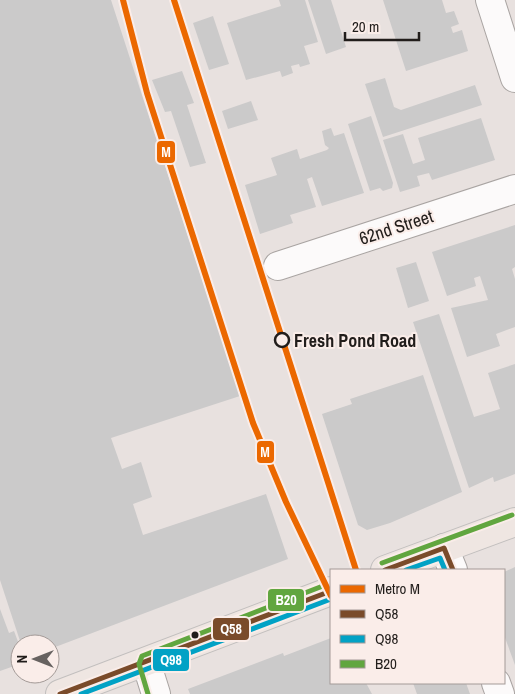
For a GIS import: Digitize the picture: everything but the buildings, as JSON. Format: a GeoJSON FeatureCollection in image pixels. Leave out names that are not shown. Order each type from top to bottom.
{"type":"FeatureCollection","features":[{"type":"Feature","properties":{"kind":"main road"},"geometry":{"type":"LineString","coordinates":[[391,569],[448,559],[515,522]]}},
{"type":"Feature","properties":{"kind":"main road"},"geometry":{"type":"LineString","coordinates":[[60,694],[330,591]]}},
{"type":"Feature","properties":{"kind":"street"},"geometry":{"type":"LineString","coordinates":[[490,0],[515,78]]}},
{"type":"Feature","properties":{"kind":"street","name":"62nd Street"},"geometry":{"type":"LineString","coordinates":[[278,266],[515,189]]}},
{"type":"Feature","properties":{"kind":"street"},"geometry":{"type":"LineString","coordinates":[[146,662],[156,694]]}},
{"type":"Feature","properties":{"kind":"metro line","name":"M"},"geometry":{"type":"LineString","coordinates":[[123,0],[147,93],[253,423],[286,502],[330,594]]}},
{"type":"Feature","properties":{"kind":"metro line","name":"M"},"geometry":{"type":"LineString","coordinates":[[174,0],[356,569]]}},
{"type":"Feature","properties":{"kind":"transit line","name":"B20"},"geometry":{"type":"LineString","coordinates":[[382,563],[512,515]]}},
{"type":"Feature","properties":{"kind":"transit line","name":"Q58"},"geometry":{"type":"LineString","coordinates":[[388,569],[444,548],[453,569]]}},
{"type":"Feature","properties":{"kind":"transit line","name":"Q98"},"geometry":{"type":"LineString","coordinates":[[409,569],[440,558],[445,569]]}},
{"type":"Feature","properties":{"kind":"transit line","name":"B20"},"geometry":{"type":"LineString","coordinates":[[148,694],[139,664],[142,656],[328,584]]}},
{"type":"Feature","properties":{"kind":"transit line","name":"Q58"},"geometry":{"type":"LineString","coordinates":[[60,694],[330,591]]}},
{"type":"Feature","properties":{"kind":"transit line","name":"Q98"},"geometry":{"type":"LineString","coordinates":[[81,694],[330,599]]}},
{"type":"Feature","properties":{"kind":"place","name":"Fresh Pond Road"},"geometry":{"type":"Point","coordinates":[282,340]}}]}
